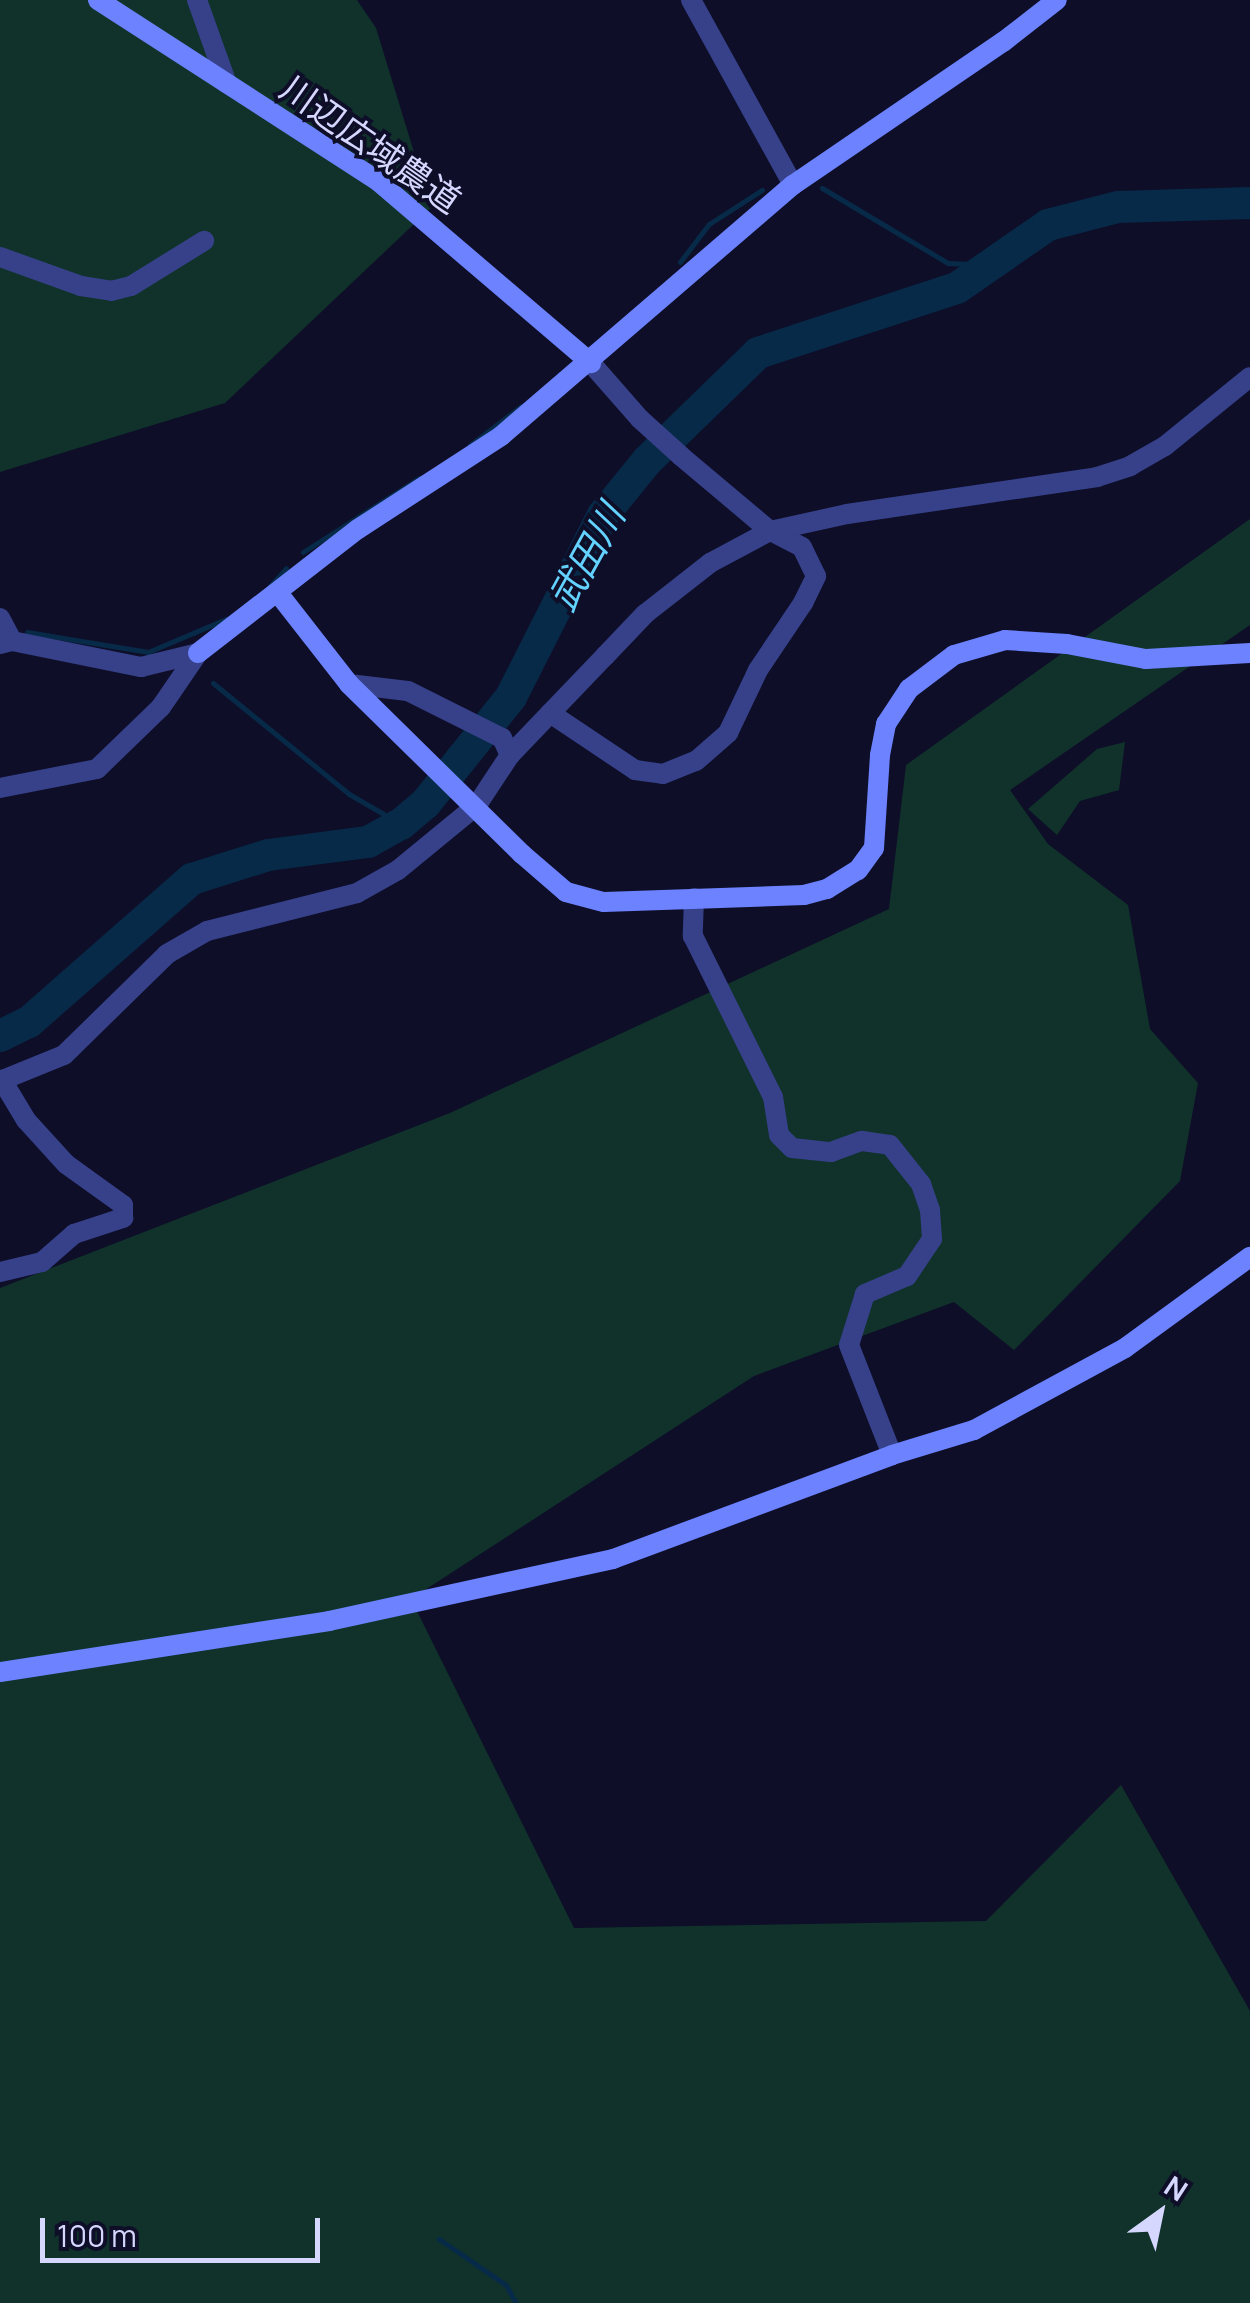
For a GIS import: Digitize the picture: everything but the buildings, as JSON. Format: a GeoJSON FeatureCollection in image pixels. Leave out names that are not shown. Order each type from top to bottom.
{"type":"FeatureCollection","features":[{"type":"Feature","properties":{"kind":"street","name":"川辺広域農道"},"geometry":{"type":"LineString","coordinates":[[98,0],[379,182],[591,362]]}},
{"type":"Feature","properties":{"kind":"street"},"geometry":{"type":"LineString","coordinates":[[198,0],[227,84]]}},
{"type":"Feature","properties":{"kind":"street"},"geometry":{"type":"LineString","coordinates":[[691,0],[793,185]]}},
{"type":"Feature","properties":{"kind":"street"},"geometry":{"type":"LineString","coordinates":[[0,788],[97,769],[162,707],[198,653],[278,593],[305,566],[501,436],[793,185],[1004,42],[1058,0]]}},
{"type":"Feature","properties":{"kind":"street"},"geometry":{"type":"LineString","coordinates":[[0,257],[81,286],[111,290],[132,286],[204,240]]}},
{"type":"Feature","properties":{"kind":"street"},"geometry":{"type":"LineString","coordinates":[[550,713],[648,774],[678,769],[710,753],[728,734],[758,670],[814,584],[814,569],[802,547],[770,530],[682,456],[640,419],[591,362]]}},
{"type":"Feature","properties":{"kind":"street"},"geometry":{"type":"LineString","coordinates":[[0,1272],[42,1262],[74,1234],[123,1218],[123,1205],[66,1164],[26,1120],[1,1081],[64,1055],[167,954],[194,938],[234,921],[356,894],[398,870],[471,800],[506,747],[550,713],[669,594],[710,563],[770,530],[848,514],[1098,477],[1130,466],[1165,446],[1250,377]]}},
{"type":"Feature","properties":{"kind":"street"},"geometry":{"type":"LineString","coordinates":[[278,593],[348,684],[566,892],[604,902],[804,895],[827,889],[858,870],[874,848],[886,724],[909,690],[954,655],[1005,640],[1067,644],[1146,659],[1250,653]]}},
{"type":"Feature","properties":{"kind":"street"},"geometry":{"type":"LineString","coordinates":[[0,618],[6,643],[140,667],[198,653]]}},
{"type":"Feature","properties":{"kind":"street"},"geometry":{"type":"LineString","coordinates":[[348,684],[408,690],[506,747]]}},
{"type":"Feature","properties":{"kind":"street"},"geometry":{"type":"LineString","coordinates":[[694,898],[693,936],[773,1097],[779,1135],[792,1148],[832,1152],[862,1141],[890,1145],[921,1184],[930,1210],[932,1239],[907,1276],[865,1294],[849,1345],[892,1455]]}},
{"type":"Feature","properties":{"kind":"street"},"geometry":{"type":"LineString","coordinates":[[0,1672],[329,1621],[614,1559],[892,1455],[974,1430],[1125,1348],[1250,1258]]}},
{"type":"Feature","properties":{"kind":"green space"},"geometry":{"type":"Polygon","coordinates":[[[0,0],[357,0],[376,28],[431,208],[225,403],[0,472],[0,0]]]}},
{"type":"Feature","properties":{"kind":"green space"},"geometry":{"type":"Polygon","coordinates":[[[1250,519],[1250,625],[1010,790],[1048,844],[1128,905],[1150,1029],[1198,1083],[1180,1181],[1014,1350],[954,1302],[754,1376],[411,1599],[574,1928],[986,1921],[1121,1785],[1250,2011],[1250,2303],[0,2303],[0,1288],[450,1113],[889,909],[906,765],[1250,519]]]}},
{"type":"Feature","properties":{"kind":"green space"},"geometry":{"type":"Polygon","coordinates":[[[1125,742],[1119,790],[1080,801],[1057,835],[1028,809],[1097,749],[1125,742]]]}},
{"type":"Feature","properties":{"kind":"waterway"},"geometry":{"type":"LineString","coordinates":[[822,188],[948,263],[991,265]]}},
{"type":"Feature","properties":{"kind":"waterway"},"geometry":{"type":"LineString","coordinates":[[680,262],[709,224],[762,190]]}},
{"type":"Feature","properties":{"kind":"waterway","name":"武田川"},"geometry":{"type":"LineString","coordinates":[[0,1036],[29,1022],[192,879],[268,855],[368,842],[401,824],[425,804],[511,697],[603,515],[647,461],[758,353],[957,288],[1048,225],[1118,207],[1250,203]]}},
{"type":"Feature","properties":{"kind":"waterway"},"geometry":{"type":"LineString","coordinates":[[470,445],[521,406]]}},
{"type":"Feature","properties":{"kind":"waterway"},"geometry":{"type":"LineString","coordinates":[[303,552],[419,478]]}},
{"type":"Feature","properties":{"kind":"waterway"},"geometry":{"type":"LineString","coordinates":[[270,586],[286,568]]}},
{"type":"Feature","properties":{"kind":"waterway"},"geometry":{"type":"LineString","coordinates":[[27,632],[148,652],[226,619]]}},
{"type":"Feature","properties":{"kind":"waterway"},"geometry":{"type":"LineString","coordinates":[[213,683],[349,794],[401,824]]}},
{"type":"Feature","properties":{"kind":"waterway"},"geometry":{"type":"LineString","coordinates":[[439,2239],[506,2285],[516,2303]]}}]}
